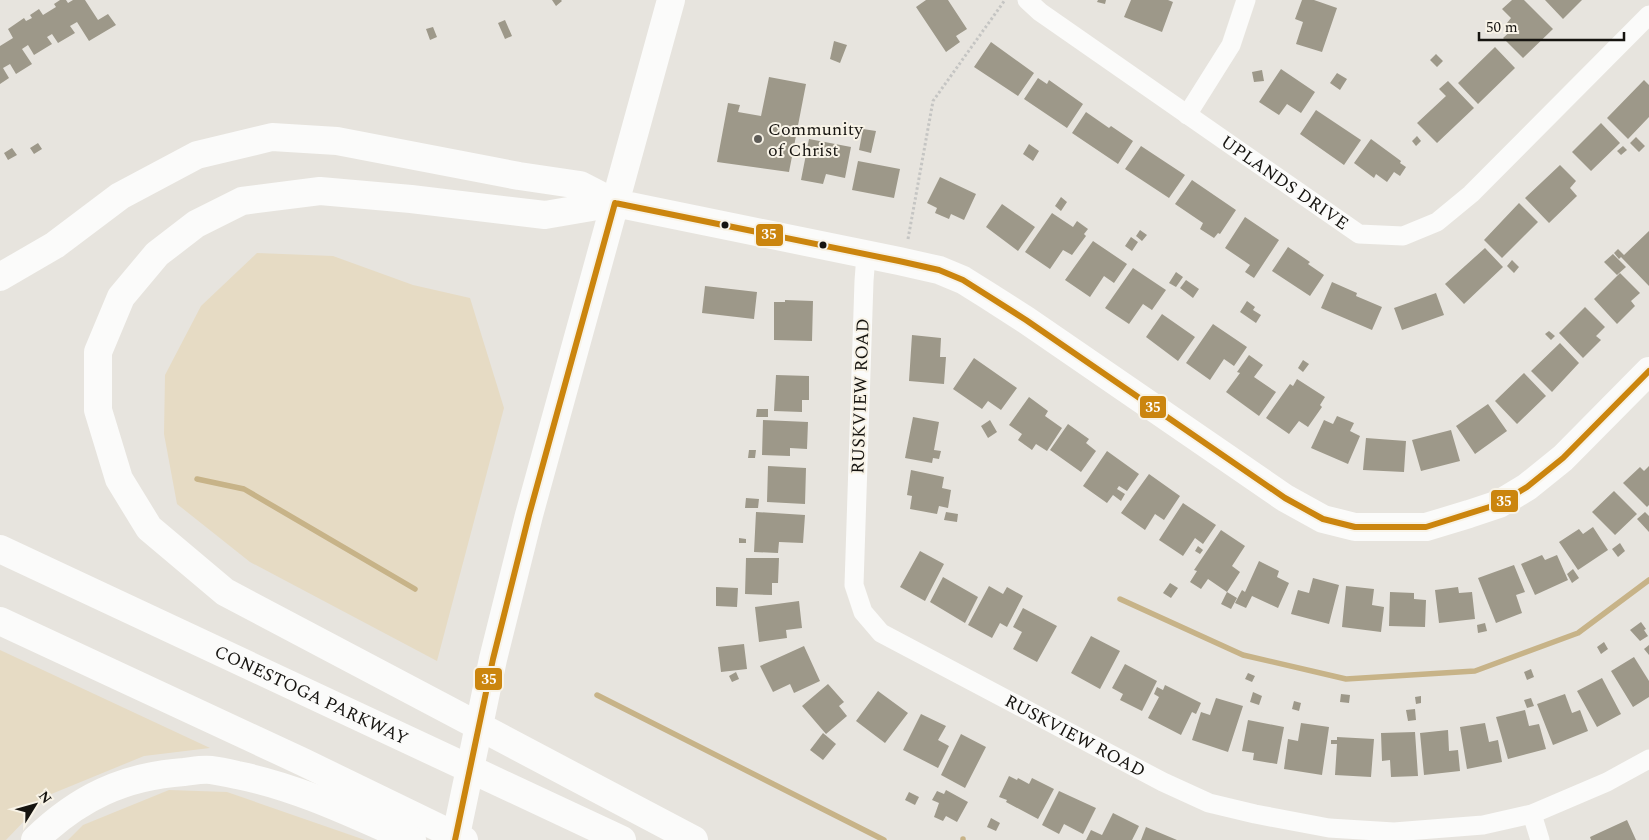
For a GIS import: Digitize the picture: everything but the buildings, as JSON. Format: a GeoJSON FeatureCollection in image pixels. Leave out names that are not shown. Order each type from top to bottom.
{"type":"FeatureCollection","features":[{"type":"Feature","properties":{"kind":"main road"},"geometry":{"type":"LineString","coordinates":[[455,840],[493,659],[529,515],[671,0]]}},
{"type":"Feature","properties":{"kind":"main road"},"geometry":{"type":"LineString","coordinates":[[0,277],[55,245],[120,196],[197,155],[272,137],[337,141],[518,176],[580,185],[615,203],[939,270],[963,280],[1026,320],[1285,498],[1323,518],[1355,527],[1426,527],[1499,504],[1528,486],[1563,458],[1649,371]]}},
{"type":"Feature","properties":{"kind":"main road"},"geometry":{"type":"LineString","coordinates":[[615,203],[545,215],[411,199],[320,191],[242,201],[196,224],[157,254],[121,298],[98,352],[98,410],[119,479],[148,528],[224,592],[694,840]]}},
{"type":"Feature","properties":{"kind":"main road","name":"CONESTOGA PARKWAY"},"geometry":{"type":"LineString","coordinates":[[0,549],[622,840]]}},
{"type":"Feature","properties":{"kind":"main road"},"geometry":{"type":"LineString","coordinates":[[0,621],[304,762],[464,840]]}},
{"type":"Feature","properties":{"kind":"main road"},"geometry":{"type":"LineString","coordinates":[[36,840],[56,820],[89,798],[124,782],[167,773],[210,770],[256,779],[302,792],[412,840]]}},
{"type":"Feature","properties":{"kind":"street","name":"UPLANDS DRIVE"},"geometry":{"type":"LineString","coordinates":[[1027,0],[1040,12],[1359,234],[1403,236],[1437,222],[1471,194],[1649,15]]}},
{"type":"Feature","properties":{"kind":"street"},"geometry":{"type":"LineString","coordinates":[[1187,115],[1231,45],[1246,0]]}},
{"type":"Feature","properties":{"kind":"street","name":"RUSKVIEW ROAD"},"geometry":{"type":"LineString","coordinates":[[866,255],[854,585],[863,612],[881,632],[1163,782],[1209,803],[1328,828],[1394,832],[1483,825],[1532,814],[1607,782],[1649,759]]}},
{"type":"Feature","properties":{"kind":"street"},"geometry":{"type":"LineString","coordinates":[[1532,814],[1540,840]]}},
{"type":"Feature","properties":{"kind":"path"},"geometry":{"type":"LineString","coordinates":[[906,244],[934,101],[1005,0]]}},
{"type":"Feature","properties":{"kind":"shaded area"},"geometry":{"type":"Polygon","coordinates":[[[257,253],[333,256],[413,285],[470,298],[504,408],[437,661],[250,562],[177,504],[164,434],[165,375],[201,306],[257,253]]]}},
{"type":"Feature","properties":{"kind":"shaded area"},"geometry":{"type":"Polygon","coordinates":[[[0,650],[210,748],[144,756],[49,795],[6,840],[0,840],[0,650]]]}},
{"type":"Feature","properties":{"kind":"shaded area"},"geometry":{"type":"Polygon","coordinates":[[[169,790],[227,792],[365,840],[68,840],[83,825],[169,790]]]}},
{"type":"Feature","properties":{"kind":"waterway"},"geometry":{"type":"LineString","coordinates":[[197,479],[244,489],[415,589]]}},
{"type":"Feature","properties":{"kind":"waterway"},"geometry":{"type":"LineString","coordinates":[[1120,599],[1243,655],[1346,679],[1475,671],[1578,633],[1649,580]]}},
{"type":"Feature","properties":{"kind":"waterway"},"geometry":{"type":"LineString","coordinates":[[597,695],[884,840]]}},
{"type":"Feature","properties":{"kind":"transit line","name":"35"},"geometry":{"type":"LineString","coordinates":[[615,203],[899,261],[939,270],[963,280],[1026,320],[1285,498],[1323,519],[1355,527],[1426,527],[1499,504],[1527,487],[1563,458],[1649,371]]}},
{"type":"Feature","properties":{"kind":"transit line","name":"35"},"geometry":{"type":"LineString","coordinates":[[455,840],[493,659],[529,515],[615,203]]}},
{"type":"Feature","properties":{"kind":"place","name":"Community of Christ"},"geometry":{"type":"Point","coordinates":[758,139]}}]}
